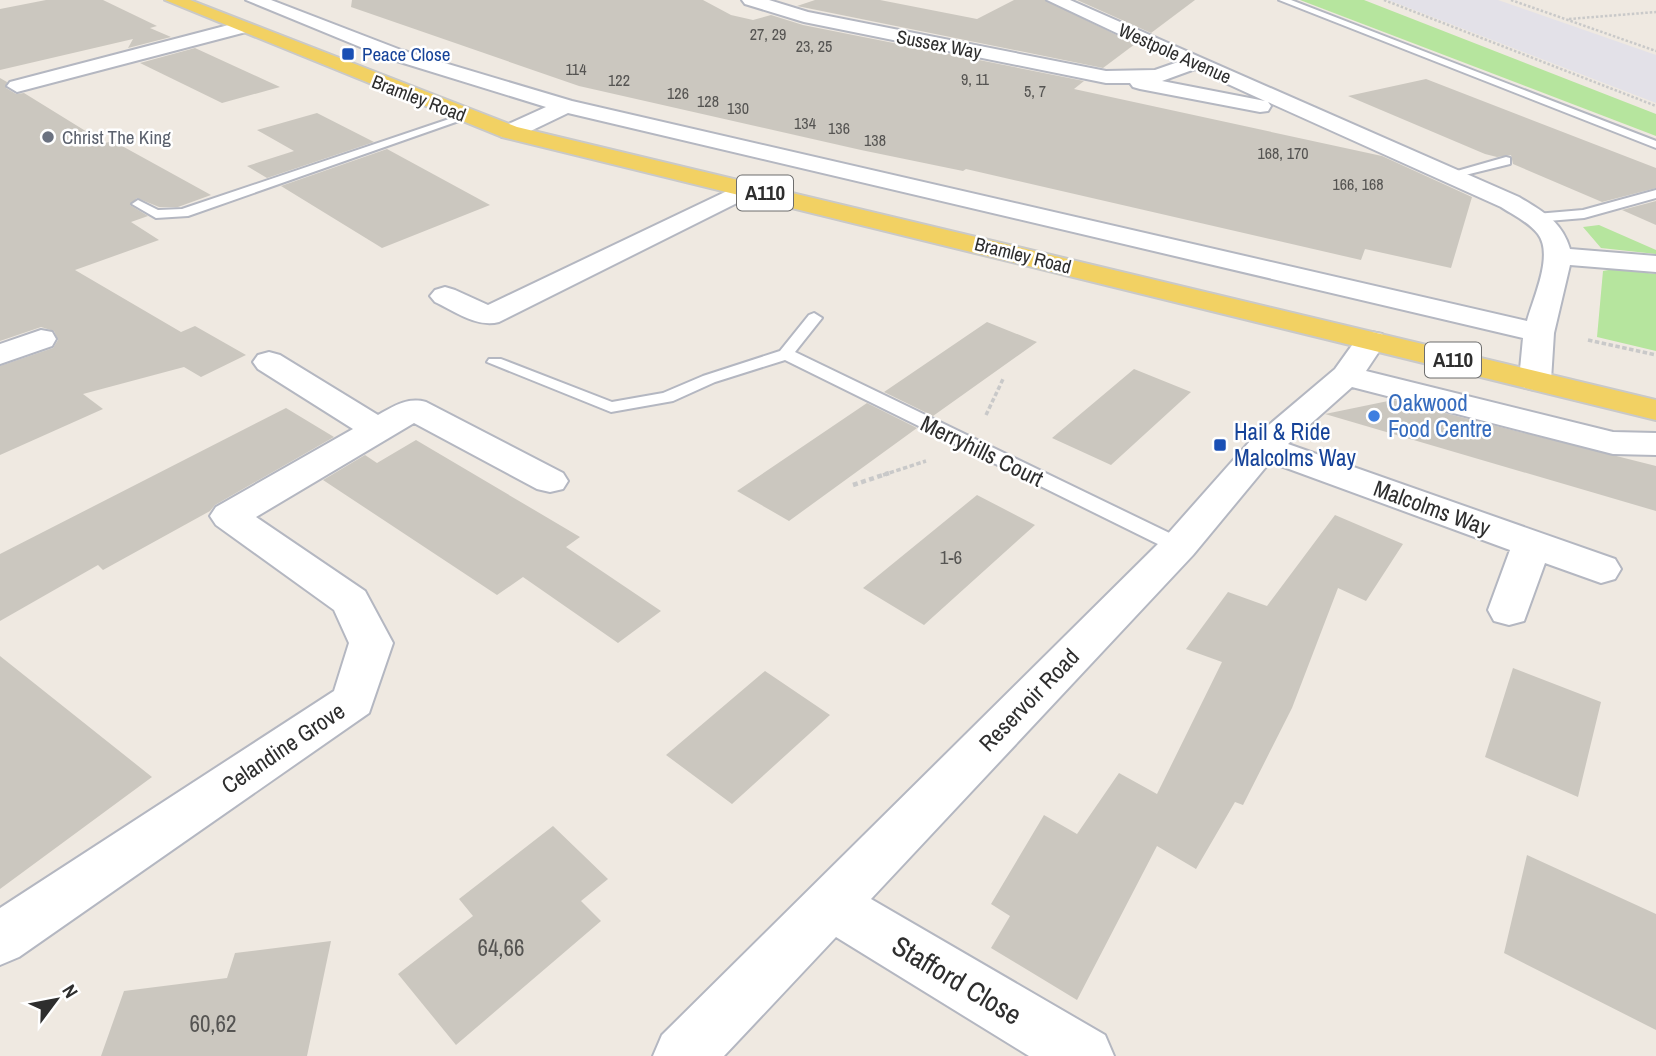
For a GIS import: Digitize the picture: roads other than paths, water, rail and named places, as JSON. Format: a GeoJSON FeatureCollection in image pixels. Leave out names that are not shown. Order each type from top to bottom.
{"type":"FeatureCollection","features":[{"type":"Feature","properties":{"kind":"main road","name":"Bramley Road"},"geometry":{"type":"LineString","coordinates":[[174,0],[466,117],[510,132],[746,189],[1359,358],[1535,380],[1656,410]]}},
{"type":"Feature","properties":{"kind":"street","name":"Sussex Way"},"geometry":{"type":"LineString","coordinates":[[751,0],[804,17],[877,33],[1106,77],[1129,78],[1166,74],[1196,62]]}},
{"type":"Feature","properties":{"kind":"street","name":"Westpole Avenue"},"geometry":{"type":"LineString","coordinates":[[1056,0],[1294,106]]}},
{"type":"Feature","properties":{"kind":"street"},"geometry":{"type":"LineString","coordinates":[[16,86],[232,24],[265,4]]}},
{"type":"Feature","properties":{"kind":"street","name":"Bramley Road"},"geometry":{"type":"LineString","coordinates":[[265,4],[394,54],[566,106],[1539,333]]}},
{"type":"Feature","properties":{"kind":"street","name":"Sussex Way"},"geometry":{"type":"LineString","coordinates":[[1129,78],[1150,86],[1257,106],[1294,106]]}},
{"type":"Feature","properties":{"kind":"street"},"geometry":{"type":"LineString","coordinates":[[510,132],[566,106]]}},
{"type":"Feature","properties":{"kind":"street"},"geometry":{"type":"LineString","coordinates":[[1294,106],[1510,202],[1536,218],[1552,233],[1558,256],[1539,333],[1535,380]]}},
{"type":"Feature","properties":{"kind":"street"},"geometry":{"type":"LineString","coordinates":[[445,296],[488,316],[746,189]]}},
{"type":"Feature","properties":{"kind":"street"},"geometry":{"type":"LineString","coordinates":[[1558,256],[1656,264]]}},
{"type":"Feature","properties":{"kind":"street"},"geometry":{"type":"LineString","coordinates":[[0,355],[41,339]]}},
{"type":"Feature","properties":{"kind":"street","name":"Bramley Road"},"geometry":{"type":"LineString","coordinates":[[1359,358],[1613,443],[1656,444]]}},
{"type":"Feature","properties":{"kind":"street","name":"Reservoir Road"},"geometry":{"type":"LineString","coordinates":[[683,1056],[1179,547],[1263,447],[1359,358]]}},
{"type":"Feature","properties":{"kind":"street"},"geometry":{"type":"LineString","coordinates":[[269,362],[377,429]]}},
{"type":"Feature","properties":{"kind":"street","name":"Celandine Grove"},"geometry":{"type":"LineString","coordinates":[[0,939],[353,701],[370,643],[349,601],[229,516],[414,409],[550,481]]}},
{"type":"Feature","properties":{"kind":"street","name":"Malcolms Way"},"geometry":{"type":"LineString","coordinates":[[1263,447],[1601,569]]}},
{"type":"Feature","properties":{"kind":"street"},"geometry":{"type":"LineString","coordinates":[[1508,610],[1532,544]]}},
{"type":"Feature","properties":{"kind":"street","name":"Stafford Close"},"geometry":{"type":"LineString","coordinates":[[830,904],[1084,1056]]}},
{"type":"Feature","properties":{"kind":"lane"},"geometry":{"type":"LineString","coordinates":[[1283,0],[1656,145]]}},
{"type":"Feature","properties":{"kind":"lane"},"geometry":{"type":"LineString","coordinates":[[138,204],[156,214],[183,213],[466,117]]}},
{"type":"Feature","properties":{"kind":"lane"},"geometry":{"type":"LineString","coordinates":[[1449,175],[1506,161]]}},
{"type":"Feature","properties":{"kind":"lane"},"geometry":{"type":"LineString","coordinates":[[1536,218],[1584,214],[1656,194]]}},
{"type":"Feature","properties":{"kind":"lane"},"geometry":{"type":"LineString","coordinates":[[495,362],[611,407],[667,397],[709,379],[786,355],[814,318]]}},
{"type":"Feature","properties":{"kind":"lane","name":"Merryhills Court"},"geometry":{"type":"LineString","coordinates":[[786,355],[1179,547]]}},
{"type":"Feature","properties":{"kind":"place","name":"Peace Close"},"geometry":{"type":"Point","coordinates":[348,54]}},
{"type":"Feature","properties":{"kind":"place","name":"Christ The King"},"geometry":{"type":"Point","coordinates":[48,137]}},
{"type":"Feature","properties":{"kind":"place","name":"Oakwood Food Centre"},"geometry":{"type":"Point","coordinates":[1374,416]}},
{"type":"Feature","properties":{"kind":"place","name":"Hail & Ride Malcolms Way"},"geometry":{"type":"Point","coordinates":[1220,445]}}]}
